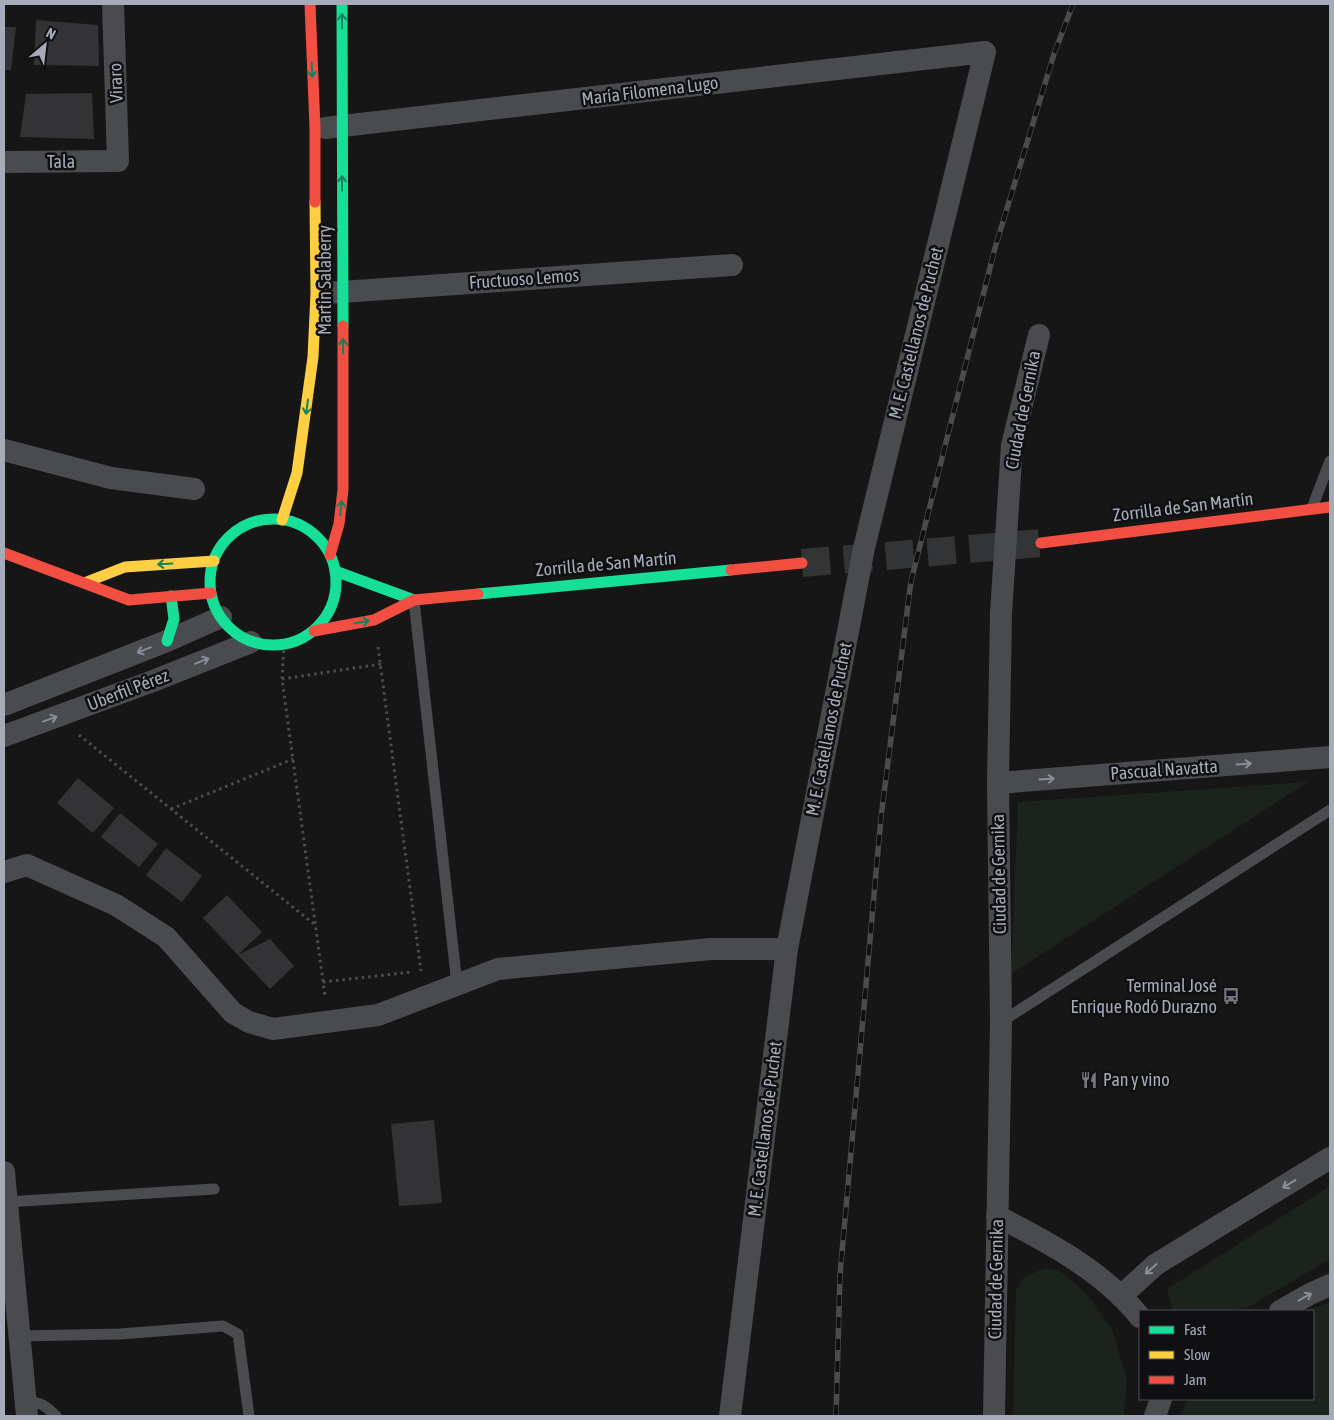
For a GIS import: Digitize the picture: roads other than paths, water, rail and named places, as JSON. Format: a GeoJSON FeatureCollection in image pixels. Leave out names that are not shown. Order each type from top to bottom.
{"type":"FeatureCollection","features":[{"type":"Feature","properties":{"kind":"street","name":"Viraro"},"geometry":{"type":"LineString","coordinates":[[113,4],[118,162]]}},
{"type":"Feature","properties":{"kind":"street","name":"Martín Salaberry"},"geometry":{"type":"LineString","coordinates":[[282,520],[297,472],[314,357],[316,293],[315,128],[310,4]]}},
{"type":"Feature","properties":{"kind":"street","name":"Martín Salaberry"},"geometry":{"type":"LineString","coordinates":[[330,555],[339,524],[343,490],[342,4]]}},
{"type":"Feature","properties":{"kind":"street","name":"María Filomena Lugo"},"geometry":{"type":"LineString","coordinates":[[315,128],[342,127],[985,52]]}},
{"type":"Feature","properties":{"kind":"street","name":"M. E. Castellanos de Puchet"},"geometry":{"type":"LineString","coordinates":[[730,1416],[787,949],[864,548],[985,52]]}},
{"type":"Feature","properties":{"kind":"street","name":"Tala"},"geometry":{"type":"LineString","coordinates":[[4,162],[118,162]]}},
{"type":"Feature","properties":{"kind":"street","name":"Fructuoso Lemos"},"geometry":{"type":"LineString","coordinates":[[316,293],[732,265]]}},
{"type":"Feature","properties":{"kind":"street","name":"Ciudad de Gernika"},"geometry":{"type":"LineString","coordinates":[[994,1416],[1001,1022],[998,783],[1001,613],[1012,445],[1038,335]]}},
{"type":"Feature","properties":{"kind":"street"},"geometry":{"type":"LineString","coordinates":[[4,450],[111,478],[194,489]]}},
{"type":"Feature","properties":{"kind":"street","name":"Zorrilla de San Martín"},"geometry":{"type":"LineString","coordinates":[[1041,543],[1330,507]]}},
{"type":"Feature","properties":{"kind":"street"},"geometry":{"type":"LineString","coordinates":[[262,520],[282,520],[294,523],[309,531],[321,542],[330,555],[335,572],[336,588],[332,604],[325,618],[314,631],[300,639],[284,644],[268,645],[251,642],[237,634],[225,623],[216,609],[211,593],[210,577],[214,561],[221,546],[232,534],[246,525],[262,520]]}},
{"type":"Feature","properties":{"kind":"street"},"geometry":{"type":"LineString","coordinates":[[4,553],[129,600],[211,593]]}},
{"type":"Feature","properties":{"kind":"street"},"geometry":{"type":"LineString","coordinates":[[84,583],[125,567],[214,561]]}},
{"type":"Feature","properties":{"kind":"street","name":"Zorrilla de San Martín"},"geometry":{"type":"LineString","coordinates":[[314,631],[374,620],[414,600],[802,563]]}},
{"type":"Feature","properties":{"kind":"street","name":"Zorrilla de San Martín"},"geometry":{"type":"LineString","coordinates":[[335,572],[414,600]]}},
{"type":"Feature","properties":{"kind":"street"},"geometry":{"type":"LineString","coordinates":[[167,641],[174,626],[175,615],[171,596]]}},
{"type":"Feature","properties":{"kind":"street","name":"Uberfil Pérez"},"geometry":{"type":"LineString","coordinates":[[4,705],[167,641],[221,617]]}},
{"type":"Feature","properties":{"kind":"street","name":"Uberfil Pérez"},"geometry":{"type":"LineString","coordinates":[[4,736],[153,681],[251,642]]}},
{"type":"Feature","properties":{"kind":"street","name":"Pascual Navatta"},"geometry":{"type":"LineString","coordinates":[[998,783],[1330,757]]}},
{"type":"Feature","properties":{"kind":"street"},"geometry":{"type":"LineString","coordinates":[[4,872],[27,866],[116,905],[166,937],[233,1014],[249,1022],[273,1029],[378,1014],[498,969],[711,950],[787,949]]}},
{"type":"Feature","properties":{"kind":"street"},"geometry":{"type":"LineString","coordinates":[[1121,1296],[1155,1265],[1330,1158]]}},
{"type":"Feature","properties":{"kind":"street"},"geometry":{"type":"LineString","coordinates":[[4,1172],[7,1202],[10,1298],[20,1336],[26,1409]]}},
{"type":"Feature","properties":{"kind":"street"},"geometry":{"type":"LineString","coordinates":[[997,1216],[1033,1234],[1099,1277],[1121,1296],[1139,1316]]}},
{"type":"Feature","properties":{"kind":"street"},"geometry":{"type":"LineString","coordinates":[[1282,1310],[1330,1285]]}},
{"type":"Feature","properties":{"kind":"street"},"geometry":{"type":"LineString","coordinates":[[1155,1416],[1161,1400]]}},
{"type":"Feature","properties":{"kind":"lane"},"geometry":{"type":"LineString","coordinates":[[1312,508],[1330,461]]}},
{"type":"Feature","properties":{"kind":"lane"},"geometry":{"type":"LineString","coordinates":[[414,600],[457,984]]}},
{"type":"Feature","properties":{"kind":"lane"},"geometry":{"type":"LineString","coordinates":[[1001,1022],[1330,810]]}},
{"type":"Feature","properties":{"kind":"lane"},"geometry":{"type":"LineString","coordinates":[[7,1202],[214,1188]]}},
{"type":"Feature","properties":{"kind":"lane"},"geometry":{"type":"LineString","coordinates":[[20,1336],[120,1334],[223,1326],[238,1334],[249,1416]]}},
{"type":"Feature","properties":{"kind":"lane"},"geometry":{"type":"LineString","coordinates":[[26,1409],[37,1402],[47,1407],[56,1416]]}},
{"type":"Feature","properties":{"kind":"tunnel"},"geometry":{"type":"LineString","coordinates":[[802,563],[1041,543]]}},
{"type":"Feature","properties":{"kind":"railway"},"geometry":{"type":"LineString","coordinates":[[836,1416],[840,1275],[881,817],[911,581],[995,248],[1054,54],[1073,4]]}},
{"type":"Feature","properties":{"kind":"place","name":"Terminal José Enrique Rodó Durazno"},"geometry":{"type":"Point","coordinates":[1231,996]}},
{"type":"Feature","properties":{"kind":"place","name":"Pan y vino"},"geometry":{"type":"Point","coordinates":[1089,1080]}}]}
